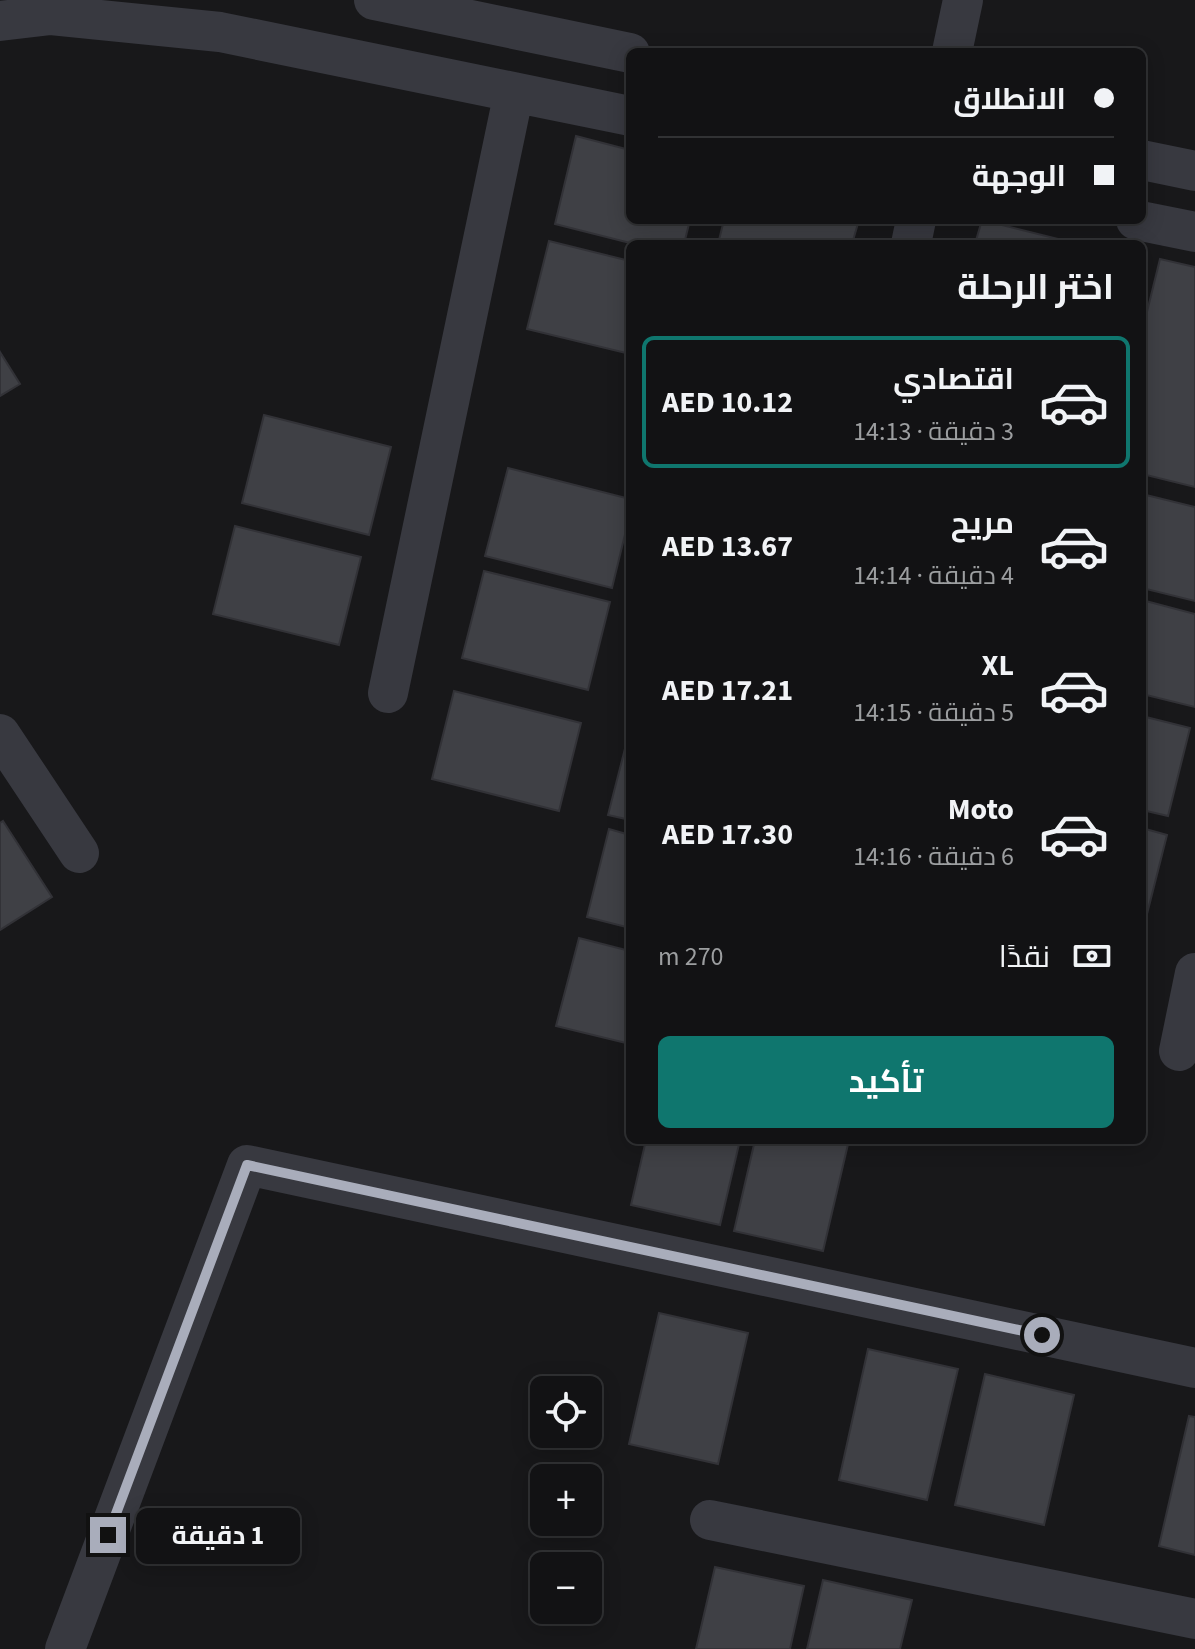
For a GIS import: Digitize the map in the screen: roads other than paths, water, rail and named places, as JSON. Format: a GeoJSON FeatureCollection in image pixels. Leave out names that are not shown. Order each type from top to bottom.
{"type":"FeatureCollection","features":[{"type":"Feature","properties":{"kind":"street"},"geometry":{"type":"LineString","coordinates":[[374,0],[530,16],[626,52]]}},
{"type":"Feature","properties":{"kind":"street"},"geometry":{"type":"LineString","coordinates":[[953,48],[963,0]]}},
{"type":"Feature","properties":{"kind":"street"},"geometry":{"type":"LineString","coordinates":[[0,21],[51,15],[220,32],[626,115]]}},
{"type":"Feature","properties":{"kind":"street"},"geometry":{"type":"LineString","coordinates":[[388,693],[514,92]]}},
{"type":"Feature","properties":{"kind":"street"},"geometry":{"type":"LineString","coordinates":[[1146,161],[1195,171]]}},
{"type":"Feature","properties":{"kind":"street"},"geometry":{"type":"LineString","coordinates":[[1146,222],[1195,232]]}},
{"type":"Feature","properties":{"kind":"street"},"geometry":{"type":"LineString","coordinates":[[0,734],[79,853]]}},
{"type":"Feature","properties":{"kind":"street"},"geometry":{"type":"LineString","coordinates":[[1179,1051],[1195,973]]}},
{"type":"Feature","properties":{"kind":"street"},"geometry":{"type":"LineString","coordinates":[[65,1649],[247,1165],[1195,1368]]}},
{"type":"Feature","properties":{"kind":"street"},"geometry":{"type":"LineString","coordinates":[[710,1520],[1195,1619]]}}]}
